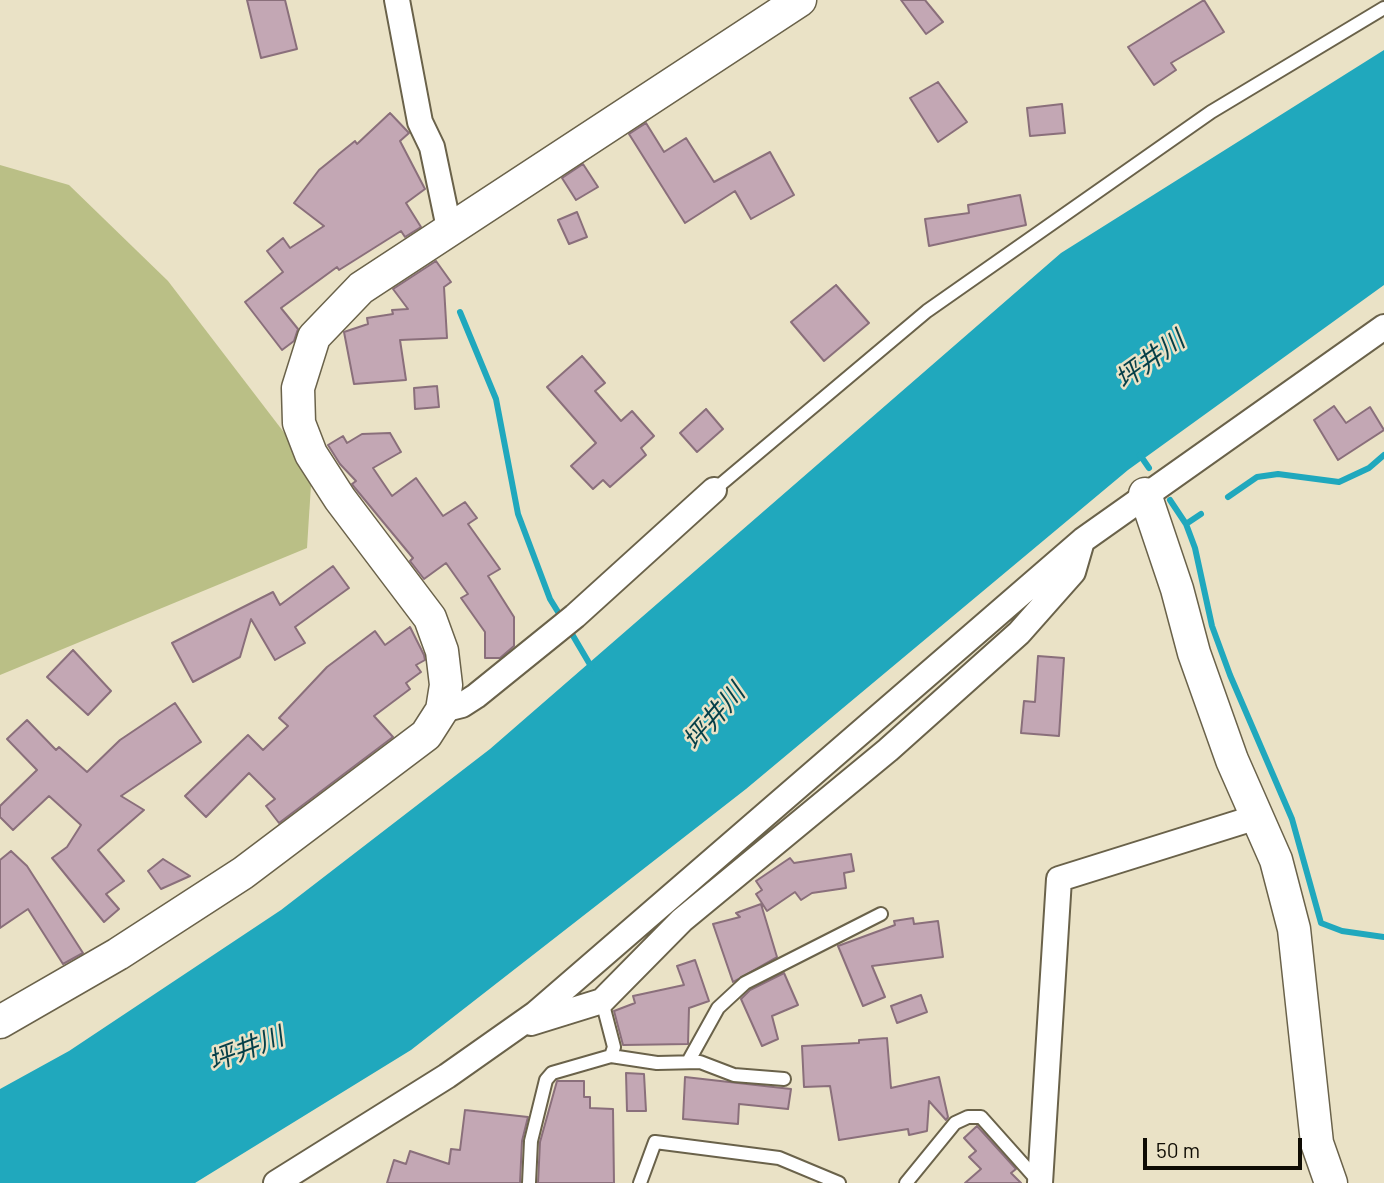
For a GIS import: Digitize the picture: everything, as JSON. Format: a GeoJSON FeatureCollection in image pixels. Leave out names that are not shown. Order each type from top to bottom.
{"type":"FeatureCollection","features":[{"type":"Feature","properties":{"kind":"street"},"geometry":{"type":"LineString","coordinates":[[397,0],[420,122],[432,147],[449,228]]}},
{"type":"Feature","properties":{"kind":"street"},"geometry":{"type":"LineString","coordinates":[[0,1022],[118,954],[243,873],[426,735],[442,710],[446,685],[442,651],[430,618],[311,454],[299,423],[298,388],[314,337],[361,288],[800,0]]}},
{"type":"Feature","properties":{"kind":"street"},"geometry":{"type":"LineString","coordinates":[[276,1183],[447,1076],[514,1028],[1083,540],[1384,327]]}},
{"type":"Feature","properties":{"kind":"street"},"geometry":{"type":"LineString","coordinates":[[442,710],[461,705],[476,696],[575,616],[714,490]]}},
{"type":"Feature","properties":{"kind":"street"},"geometry":{"type":"LineString","coordinates":[[1145,494],[1195,653],[1233,760],[1276,860],[1294,929],[1317,1143],[1331,1183]]}},
{"type":"Feature","properties":{"kind":"street"},"geometry":{"type":"LineString","coordinates":[[514,1028],[602,1001],[682,920],[888,750],[1019,633],[1073,572],[1083,540]]}},
{"type":"Feature","properties":{"kind":"street"},"geometry":{"type":"LineString","coordinates":[[1040,1183],[1059,879],[1257,817]]}},
{"type":"Feature","properties":{"kind":"lane"},"geometry":{"type":"LineString","coordinates":[[714,490],[927,312],[1210,112],[1384,8]]}},
{"type":"Feature","properties":{"kind":"lane"},"geometry":{"type":"LineString","coordinates":[[688,1062],[718,1008],[745,984],[881,914]]}},
{"type":"Feature","properties":{"kind":"lane"},"geometry":{"type":"LineString","coordinates":[[602,1001],[614,1047],[611,1056]]}},
{"type":"Feature","properties":{"kind":"lane"},"geometry":{"type":"LineString","coordinates":[[529,1183],[531,1141],[546,1080],[552,1073],[611,1056],[657,1063],[700,1062],[734,1075],[784,1079]]}},
{"type":"Feature","properties":{"kind":"lane"},"geometry":{"type":"LineString","coordinates":[[906,1183],[955,1123],[968,1117],[981,1117],[1040,1183]]}},
{"type":"Feature","properties":{"kind":"lane"},"geometry":{"type":"LineString","coordinates":[[640,1183],[655,1142],[779,1158],[833,1182]]}},
{"type":"Feature","properties":{"kind":"green space"},"geometry":{"type":"Polygon","coordinates":[[[0,165],[69,185],[168,281],[312,469],[307,548],[0,675],[0,165]]]}},
{"type":"Feature","properties":{"kind":"water","name":"坪井川"},"geometry":{"type":"Polygon","coordinates":[[[1384,50],[1384,285],[1128,470],[746,789],[411,1050],[195,1183],[0,1183],[0,1089],[69,1051],[281,910],[490,749],[1061,253],[1384,50]]]}},
{"type":"Feature","properties":{"kind":"building"},"geometry":{"type":"Polygon","coordinates":[[[247,0],[285,0],[297,49],[261,58],[247,0]]]}},
{"type":"Feature","properties":{"kind":"building"},"geometry":{"type":"Polygon","coordinates":[[[901,0],[925,0],[943,22],[926,34],[901,0]]]}},
{"type":"Feature","properties":{"kind":"building"},"geometry":{"type":"Polygon","coordinates":[[[1204,0],[1224,32],[1171,63],[1176,70],[1154,85],[1128,47],[1204,0]]]}},
{"type":"Feature","properties":{"kind":"building"},"geometry":{"type":"Polygon","coordinates":[[[938,82],[967,122],[938,142],[910,98],[938,82]]]}},
{"type":"Feature","properties":{"kind":"building"},"geometry":{"type":"Polygon","coordinates":[[[1062,104],[1065,133],[1030,136],[1027,108],[1062,104]]]}},
{"type":"Feature","properties":{"kind":"building"},"geometry":{"type":"Polygon","coordinates":[[[390,113],[409,133],[400,141],[425,189],[406,203],[421,227],[405,237],[401,231],[339,270],[337,267],[281,308],[298,329],[294,341],[282,350],[245,302],[283,272],[267,251],[283,238],[290,248],[324,226],[294,203],[319,170],[355,141],[357,144],[390,113]]]}},
{"type":"Feature","properties":{"kind":"building"},"geometry":{"type":"Polygon","coordinates":[[[646,123],[664,152],[686,138],[714,182],[770,152],[794,195],[751,219],[735,191],[685,223],[629,134],[646,123]]]}},
{"type":"Feature","properties":{"kind":"building"},"geometry":{"type":"Polygon","coordinates":[[[583,164],[598,187],[576,200],[562,178],[583,164]]]}},
{"type":"Feature","properties":{"kind":"building"},"geometry":{"type":"Polygon","coordinates":[[[1020,195],[1026,225],[929,246],[925,219],[969,213],[968,205],[1020,195]]]}},
{"type":"Feature","properties":{"kind":"building"},"geometry":{"type":"Polygon","coordinates":[[[577,212],[587,237],[569,244],[558,220],[577,212]]]}},
{"type":"Feature","properties":{"kind":"building"},"geometry":{"type":"Polygon","coordinates":[[[436,261],[451,282],[444,287],[447,338],[400,340],[406,380],[354,384],[344,332],[368,324],[367,318],[393,314],[392,310],[408,309],[393,289],[436,261]]]}},
{"type":"Feature","properties":{"kind":"building"},"geometry":{"type":"Polygon","coordinates":[[[836,285],[869,323],[824,361],[791,322],[836,285]]]}},
{"type":"Feature","properties":{"kind":"building"},"geometry":{"type":"Polygon","coordinates":[[[582,356],[605,383],[595,391],[621,421],[632,411],[654,436],[641,448],[646,455],[610,487],[603,480],[593,489],[571,466],[596,443],[547,387],[582,356]]]}},
{"type":"Feature","properties":{"kind":"building"},"geometry":{"type":"Polygon","coordinates":[[[437,386],[439,407],[415,409],[414,388],[437,386]]]}},
{"type":"Feature","properties":{"kind":"building"},"geometry":{"type":"Polygon","coordinates":[[[1334,406],[1346,423],[1370,407],[1384,430],[1338,460],[1314,420],[1334,406]]]}},
{"type":"Feature","properties":{"kind":"building"},"geometry":{"type":"Polygon","coordinates":[[[706,409],[723,429],[697,452],[680,433],[706,409]]]}},
{"type":"Feature","properties":{"kind":"building"},"geometry":{"type":"Polygon","coordinates":[[[390,433],[401,452],[373,468],[392,496],[416,478],[443,516],[465,502],[477,518],[468,524],[500,569],[488,576],[514,617],[514,646],[500,658],[485,658],[485,632],[461,598],[468,594],[446,563],[424,579],[410,561],[413,558],[355,488],[352,484],[356,481],[340,464],[328,445],[343,436],[347,443],[362,434],[390,433]]]}},
{"type":"Feature","properties":{"kind":"building"},"geometry":{"type":"Polygon","coordinates":[[[333,566],[349,588],[295,627],[305,643],[275,660],[251,619],[240,657],[193,682],[172,643],[273,592],[280,605],[333,566]]]}},
{"type":"Feature","properties":{"kind":"building"},"geometry":{"type":"Polygon","coordinates":[[[410,627],[424,655],[425,660],[416,665],[421,672],[406,683],[410,689],[374,716],[393,737],[279,823],[266,806],[275,799],[249,773],[206,817],[185,796],[248,735],[263,750],[288,726],[279,718],[327,667],[375,631],[385,645],[410,627]]]}},
{"type":"Feature","properties":{"kind":"building"},"geometry":{"type":"Polygon","coordinates":[[[73,650],[111,691],[88,715],[47,677],[73,650]]]}},
{"type":"Feature","properties":{"kind":"building"},"geometry":{"type":"Polygon","coordinates":[[[1038,656],[1064,658],[1059,736],[1021,733],[1024,701],[1035,702],[1038,656]]]}},
{"type":"Feature","properties":{"kind":"building"},"geometry":{"type":"Polygon","coordinates":[[[175,703],[201,742],[121,796],[144,810],[98,850],[124,881],[106,894],[119,909],[104,922],[52,858],[67,847],[81,825],[49,796],[13,830],[0,817],[0,806],[37,770],[7,739],[27,720],[56,750],[59,747],[87,772],[120,740],[175,703]]]}},
{"type":"Feature","properties":{"kind":"building"},"geometry":{"type":"Polygon","coordinates":[[[11,851],[27,866],[83,953],[63,964],[28,909],[0,928],[0,860],[11,851]]]}},
{"type":"Feature","properties":{"kind":"building"},"geometry":{"type":"Polygon","coordinates":[[[851,854],[854,871],[844,873],[846,888],[812,893],[801,900],[795,892],[767,911],[756,894],[762,890],[756,881],[790,858],[794,863],[851,854]]]}},
{"type":"Feature","properties":{"kind":"building"},"geometry":{"type":"Polygon","coordinates":[[[163,859],[190,876],[161,889],[148,871],[163,859]]]}},
{"type":"Feature","properties":{"kind":"building"},"geometry":{"type":"Polygon","coordinates":[[[761,904],[777,957],[733,982],[713,924],[740,917],[736,913],[761,904]]]}},
{"type":"Feature","properties":{"kind":"building"},"geometry":{"type":"Polygon","coordinates":[[[913,918],[914,924],[938,921],[943,957],[872,966],[885,997],[863,1006],[838,946],[895,925],[894,921],[913,918]]]}},
{"type":"Feature","properties":{"kind":"building"},"geometry":{"type":"Polygon","coordinates":[[[695,960],[709,1001],[689,1008],[688,1044],[623,1045],[614,1011],[635,1003],[633,996],[684,985],[677,966],[695,960]]]}},
{"type":"Feature","properties":{"kind":"building"},"geometry":{"type":"Polygon","coordinates":[[[784,973],[798,1005],[772,1016],[778,1039],[762,1046],[741,999],[750,990],[784,973]]]}},
{"type":"Feature","properties":{"kind":"building"},"geometry":{"type":"Polygon","coordinates":[[[921,995],[927,1012],[897,1023],[891,1006],[921,995]]]}},
{"type":"Feature","properties":{"kind":"building"},"geometry":{"type":"Polygon","coordinates":[[[887,1038],[891,1088],[939,1077],[948,1117],[946,1120],[929,1101],[927,1131],[909,1135],[908,1129],[839,1140],[830,1086],[804,1087],[802,1046],[859,1043],[859,1040],[887,1038]]]}},
{"type":"Feature","properties":{"kind":"building"},"geometry":{"type":"Polygon","coordinates":[[[626,1073],[644,1074],[646,1111],[627,1111],[626,1073]]]}},
{"type":"Feature","properties":{"kind":"building"},"geometry":{"type":"Polygon","coordinates":[[[685,1077],[791,1089],[788,1109],[739,1104],[738,1124],[683,1119],[685,1077]]]}},
{"type":"Feature","properties":{"kind":"building"},"geometry":{"type":"Polygon","coordinates":[[[557,1081],[584,1081],[584,1097],[590,1097],[590,1108],[613,1109],[614,1183],[538,1183],[540,1142],[557,1081]]]}},
{"type":"Feature","properties":{"kind":"building"},"geometry":{"type":"Polygon","coordinates":[[[465,1110],[528,1117],[522,1141],[520,1183],[387,1183],[394,1160],[406,1164],[410,1151],[449,1164],[451,1149],[460,1150],[465,1110]]]}},
{"type":"Feature","properties":{"kind":"building"},"geometry":{"type":"Polygon","coordinates":[[[977,1126],[1016,1169],[1011,1173],[1021,1183],[965,1183],[981,1169],[969,1157],[976,1151],[964,1138],[977,1126]]]}},
{"type":"Feature","properties":{"kind":"waterway"},"geometry":{"type":"LineString","coordinates":[[460,312],[496,399],[518,514],[550,599],[563,620]]}},
{"type":"Feature","properties":{"kind":"waterway"},"geometry":{"type":"LineString","coordinates":[[1140,455],[1149,468]]}},
{"type":"Feature","properties":{"kind":"waterway"},"geometry":{"type":"LineString","coordinates":[[1228,497],[1257,477],[1278,474],[1339,482],[1369,468],[1384,455]]}},
{"type":"Feature","properties":{"kind":"waterway"},"geometry":{"type":"LineString","coordinates":[[1170,500],[1186,524],[1195,548],[1212,626],[1230,675],[1292,819],[1321,923],[1342,931],[1384,937]]}},
{"type":"Feature","properties":{"kind":"waterway"},"geometry":{"type":"LineString","coordinates":[[1186,524],[1201,514]]}},
{"type":"Feature","properties":{"kind":"waterway"},"geometry":{"type":"LineString","coordinates":[[569,629],[592,668]]}}]}
